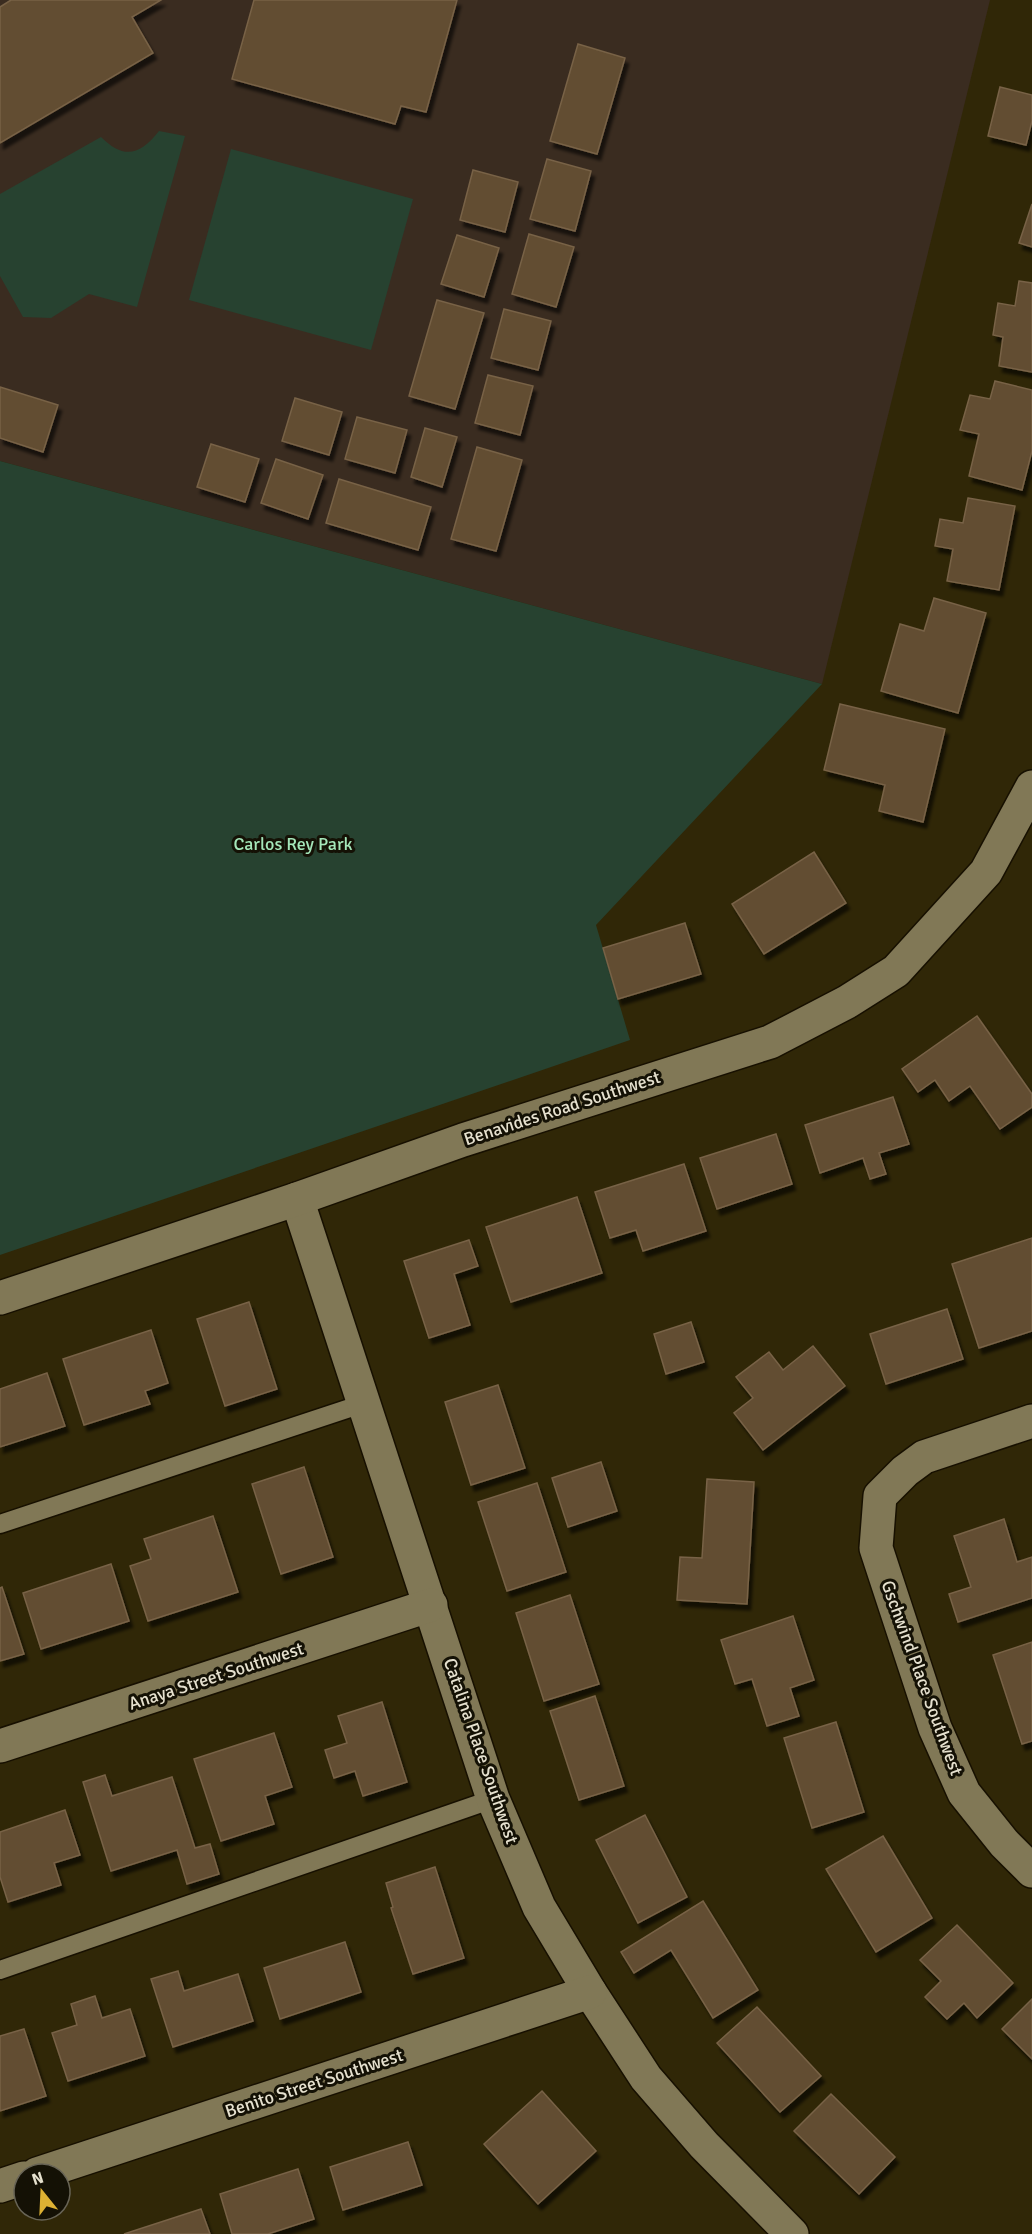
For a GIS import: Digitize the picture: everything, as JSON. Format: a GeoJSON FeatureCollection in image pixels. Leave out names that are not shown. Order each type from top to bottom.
{"type":"FeatureCollection","features":[{"type":"Feature","properties":{"kind":"street","name":"Benavides Road Southwest"},"geometry":{"type":"LineString","coordinates":[[0,1298],[297,1199],[463,1140],[770,1042],[848,1002],[896,971],[986,872],[1023,820],[1032,787]]}},
{"type":"Feature","properties":{"kind":"street","name":"Catalina Place Southwest"},"geometry":{"type":"LineString","coordinates":[[297,1199],[493,1799],[539,1907],[590,1992],[646,2078],[704,2145],[792,2234]]}},
{"type":"Feature","properties":{"kind":"street","name":"Gschwind Place Southwest"},"geometry":{"type":"LineString","coordinates":[[1032,1421],[924,1457],[905,1471],[880,1496],[876,1548],[935,1728],[963,1793],[1004,1843],[1032,1871]]}},
{"type":"Feature","properties":{"kind":"street","name":"Anaya Street Southwest"},"geometry":{"type":"LineString","coordinates":[[0,1746],[431,1605]]}},
{"type":"Feature","properties":{"kind":"street","name":"Benito Street Southwest"},"geometry":{"type":"LineString","coordinates":[[72,2162],[590,1992]]}},
{"type":"Feature","properties":{"kind":"lane"},"geometry":{"type":"LineString","coordinates":[[0,1524],[364,1403]]}},
{"type":"Feature","properties":{"kind":"lane"},"geometry":{"type":"LineString","coordinates":[[0,1970],[493,1799]]}},
{"type":"Feature","properties":{"kind":"shaded area"},"geometry":{"type":"Polygon","coordinates":[[[0,0],[990,0],[822,684],[0,461],[0,0]]]}},
{"type":"Feature","properties":{"kind":"green space"},"geometry":{"type":"Polygon","coordinates":[[[159,131],[185,136],[137,307],[89,294],[51,318],[23,317],[0,276],[0,194],[101,137],[117,149],[132,152],[145,145],[159,131]]]}},
{"type":"Feature","properties":{"kind":"green space"},"geometry":{"type":"Polygon","coordinates":[[[231,149],[413,199],[371,350],[189,300],[231,149]]]}},
{"type":"Feature","properties":{"kind":"green space","name":"Carlos Rey Park"},"geometry":{"type":"Polygon","coordinates":[[[0,461],[822,684],[596,925],[630,1040],[0,1255],[0,461]]]}},
{"type":"Feature","properties":{"kind":"building"},"geometry":{"type":"Polygon","coordinates":[[[11,0],[161,0],[132,17],[153,53],[0,143],[0,7],[11,0]]]}},
{"type":"Feature","properties":{"kind":"building"},"geometry":{"type":"Polygon","coordinates":[[[254,0],[457,0],[426,112],[401,106],[395,124],[232,79],[254,0]]]}},
{"type":"Feature","properties":{"kind":"building"},"geometry":{"type":"Polygon","coordinates":[[[578,44],[625,58],[597,154],[550,141],[578,44]]]}},
{"type":"Feature","properties":{"kind":"building"},"geometry":{"type":"Polygon","coordinates":[[[1000,87],[1032,95],[1032,121],[1026,145],[988,136],[1000,87]]]}},
{"type":"Feature","properties":{"kind":"building"},"geometry":{"type":"Polygon","coordinates":[[[547,159],[591,171],[575,231],[530,219],[547,159]]]}},
{"type":"Feature","properties":{"kind":"building"},"geometry":{"type":"Polygon","coordinates":[[[473,170],[518,182],[505,232],[460,220],[473,170]]]}},
{"type":"Feature","properties":{"kind":"building"},"geometry":{"type":"Polygon","coordinates":[[[1032,204],[1032,247],[1019,243],[1032,204]]]}},
{"type":"Feature","properties":{"kind":"building"},"geometry":{"type":"Polygon","coordinates":[[[529,234],[574,247],[556,307],[512,294],[529,234]]]}},
{"type":"Feature","properties":{"kind":"building"},"geometry":{"type":"Polygon","coordinates":[[[457,235],[499,248],[484,297],[441,284],[457,235]]]}},
{"type":"Feature","properties":{"kind":"building"},"geometry":{"type":"Polygon","coordinates":[[[1019,281],[1032,283],[1032,372],[999,366],[1003,337],[993,335],[998,303],[1015,306],[1019,281]]]}},
{"type":"Feature","properties":{"kind":"building"},"geometry":{"type":"Polygon","coordinates":[[[437,300],[484,313],[455,409],[409,396],[437,300]]]}},
{"type":"Feature","properties":{"kind":"building"},"geometry":{"type":"Polygon","coordinates":[[[504,309],[551,321],[538,370],[491,358],[504,309]]]}},
{"type":"Feature","properties":{"kind":"building"},"geometry":{"type":"Polygon","coordinates":[[[488,375],[533,386],[520,435],[475,423],[488,375]]]}},
{"type":"Feature","properties":{"kind":"building"},"geometry":{"type":"Polygon","coordinates":[[[995,381],[1032,390],[1032,451],[1022,490],[969,476],[979,434],[960,430],[970,395],[990,399],[995,381]]]}},
{"type":"Feature","properties":{"kind":"building"},"geometry":{"type":"Polygon","coordinates":[[[0,387],[58,405],[43,452],[0,438],[0,387]]]}},
{"type":"Feature","properties":{"kind":"building"},"geometry":{"type":"Polygon","coordinates":[[[295,398],[342,412],[329,455],[282,441],[295,398]]]}},
{"type":"Feature","properties":{"kind":"building"},"geometry":{"type":"Polygon","coordinates":[[[357,417],[407,430],[395,473],[345,459],[357,417]]]}},
{"type":"Feature","properties":{"kind":"building"},"geometry":{"type":"Polygon","coordinates":[[[425,428],[457,437],[442,487],[411,477],[425,428]]]}},
{"type":"Feature","properties":{"kind":"building"},"geometry":{"type":"Polygon","coordinates":[[[211,444],[259,459],[245,502],[197,487],[211,444]]]}},
{"type":"Feature","properties":{"kind":"building"},"geometry":{"type":"Polygon","coordinates":[[[477,447],[522,460],[496,551],[451,539],[477,447]]]}},
{"type":"Feature","properties":{"kind":"building"},"geometry":{"type":"Polygon","coordinates":[[[276,459],[323,475],[308,519],[261,503],[276,459]]]}},
{"type":"Feature","properties":{"kind":"building"},"geometry":{"type":"Polygon","coordinates":[[[339,479],[431,507],[418,550],[326,523],[339,479]]]}},
{"type":"Feature","properties":{"kind":"building"},"geometry":{"type":"Polygon","coordinates":[[[968,498],[1015,506],[999,590],[947,581],[953,549],[935,546],[940,519],[963,523],[968,498]]]}},
{"type":"Feature","properties":{"kind":"building"},"geometry":{"type":"Polygon","coordinates":[[[934,598],[986,613],[958,713],[881,691],[900,624],[924,631],[934,598]]]}},
{"type":"Feature","properties":{"kind":"building"},"geometry":{"type":"Polygon","coordinates":[[[840,704],[945,729],[923,822],[879,811],[885,785],[824,770],[840,704]]]}},
{"type":"Feature","properties":{"kind":"building"},"geometry":{"type":"Polygon","coordinates":[[[814,852],[846,903],[764,954],[732,904],[814,852]]]}},
{"type":"Feature","properties":{"kind":"building"},"geometry":{"type":"Polygon","coordinates":[[[685,923],[701,974],[618,999],[603,948],[685,923]]]}},
{"type":"Feature","properties":{"kind":"building"},"geometry":{"type":"Polygon","coordinates":[[[977,1016],[1032,1094],[1032,1107],[1000,1129],[970,1086],[949,1101],[935,1080],[918,1092],[902,1069],[977,1016]]]}},
{"type":"Feature","properties":{"kind":"building"},"geometry":{"type":"Polygon","coordinates":[[[893,1097],[909,1144],[879,1153],[886,1174],[870,1179],[863,1158],[820,1173],[805,1125],[893,1097]]]}},
{"type":"Feature","properties":{"kind":"building"},"geometry":{"type":"Polygon","coordinates":[[[776,1134],[792,1184],[717,1209],[700,1158],[776,1134]]]}},
{"type":"Feature","properties":{"kind":"building"},"geometry":{"type":"Polygon","coordinates":[[[684,1164],[706,1231],[643,1251],[636,1230],[610,1238],[595,1192],[684,1164]]]}},
{"type":"Feature","properties":{"kind":"building"},"geometry":{"type":"Polygon","coordinates":[[[577,1197],[602,1273],[511,1302],[486,1227],[577,1197]]]}},
{"type":"Feature","properties":{"kind":"building"},"geometry":{"type":"Polygon","coordinates":[[[1032,1238],[1032,1331],[979,1348],[952,1264],[1032,1238]]]}},
{"type":"Feature","properties":{"kind":"building"},"geometry":{"type":"Polygon","coordinates":[[[469,1240],[478,1266],[454,1274],[470,1325],[429,1338],[404,1261],[469,1240]]]}},
{"type":"Feature","properties":{"kind":"building"},"geometry":{"type":"Polygon","coordinates":[[[249,1302],[277,1389],[225,1406],[197,1319],[249,1302]]]}},
{"type":"Feature","properties":{"kind":"building"},"geometry":{"type":"Polygon","coordinates":[[[947,1309],[963,1359],[886,1384],[870,1334],[947,1309]]]}},
{"type":"Feature","properties":{"kind":"building"},"geometry":{"type":"Polygon","coordinates":[[[691,1322],[704,1362],[666,1374],[654,1334],[691,1322]]]}},
{"type":"Feature","properties":{"kind":"building"},"geometry":{"type":"Polygon","coordinates":[[[151,1330],[168,1383],[145,1391],[150,1404],[84,1425],[63,1359],[151,1330]]]}},
{"type":"Feature","properties":{"kind":"building"},"geometry":{"type":"Polygon","coordinates":[[[813,1346],[845,1386],[763,1450],[734,1413],[753,1398],[736,1377],[769,1352],[783,1370],[813,1346]]]}},
{"type":"Feature","properties":{"kind":"building"},"geometry":{"type":"Polygon","coordinates":[[[47,1373],[65,1426],[0,1447],[0,1389],[47,1373]]]}},
{"type":"Feature","properties":{"kind":"building"},"geometry":{"type":"Polygon","coordinates":[[[498,1385],[525,1468],[471,1485],[445,1402],[498,1385]]]}},
{"type":"Feature","properties":{"kind":"building"},"geometry":{"type":"Polygon","coordinates":[[[601,1462],[617,1511],[568,1527],[552,1478],[601,1462]]]}},
{"type":"Feature","properties":{"kind":"building"},"geometry":{"type":"Polygon","coordinates":[[[304,1467],[333,1557],[281,1574],[252,1484],[304,1467]]]}},
{"type":"Feature","properties":{"kind":"building"},"geometry":{"type":"Polygon","coordinates":[[[707,1479],[754,1482],[747,1604],[677,1600],[680,1557],[702,1558],[707,1479]]]}},
{"type":"Feature","properties":{"kind":"building"},"geometry":{"type":"Polygon","coordinates":[[[537,1483],[566,1572],[507,1591],[478,1502],[537,1483]]]}},
{"type":"Feature","properties":{"kind":"building"},"geometry":{"type":"Polygon","coordinates":[[[213,1516],[238,1592],[148,1621],[130,1566],[151,1559],[144,1539],[213,1516]]]}},
{"type":"Feature","properties":{"kind":"building"},"geometry":{"type":"Polygon","coordinates":[[[1004,1519],[1017,1562],[1032,1557],[1032,1598],[958,1622],[949,1594],[971,1587],[954,1536],[1004,1519]]]}},
{"type":"Feature","properties":{"kind":"building"},"geometry":{"type":"Polygon","coordinates":[[[111,1564],[129,1621],[41,1649],[23,1593],[111,1564]]]}},
{"type":"Feature","properties":{"kind":"building"},"geometry":{"type":"Polygon","coordinates":[[[2,1587],[24,1654],[0,1661],[0,1588],[2,1587]]]}},
{"type":"Feature","properties":{"kind":"building"},"geometry":{"type":"Polygon","coordinates":[[[570,1595],[599,1684],[544,1701],[516,1613],[570,1595]]]}},
{"type":"Feature","properties":{"kind":"building"},"geometry":{"type":"Polygon","coordinates":[[[793,1616],[814,1680],[790,1688],[799,1716],[767,1726],[752,1679],[735,1684],[721,1640],[793,1616]]]}},
{"type":"Feature","properties":{"kind":"building"},"geometry":{"type":"Polygon","coordinates":[[[1032,1642],[1032,1741],[1022,1744],[993,1655],[1032,1642]]]}},
{"type":"Feature","properties":{"kind":"building"},"geometry":{"type":"Polygon","coordinates":[[[595,1696],[624,1786],[579,1800],[550,1711],[595,1696]]]}},
{"type":"Feature","properties":{"kind":"building"},"geometry":{"type":"Polygon","coordinates":[[[382,1702],[407,1782],[363,1796],[355,1771],[334,1778],[325,1750],[347,1743],[338,1716],[382,1702]]]}},
{"type":"Feature","properties":{"kind":"building"},"geometry":{"type":"Polygon","coordinates":[[[836,1722],[864,1812],[812,1828],[784,1738],[836,1722]]]}},
{"type":"Feature","properties":{"kind":"building"},"geometry":{"type":"Polygon","coordinates":[[[274,1733],[292,1787],[265,1796],[274,1824],[221,1841],[194,1759],[274,1733]]]}},
{"type":"Feature","properties":{"kind":"building"},"geometry":{"type":"Polygon","coordinates":[[[105,1775],[112,1796],[172,1777],[195,1848],[210,1844],[219,1874],[187,1884],[177,1850],[111,1871],[83,1782],[105,1775]]]}},
{"type":"Feature","properties":{"kind":"building"},"geometry":{"type":"Polygon","coordinates":[[[65,1810],[80,1855],[54,1863],[61,1885],[8,1902],[0,1877],[0,1832],[65,1810]]]}},
{"type":"Feature","properties":{"kind":"building"},"geometry":{"type":"Polygon","coordinates":[[[645,1815],[687,1897],[638,1923],[596,1840],[645,1815]]]}},
{"type":"Feature","properties":{"kind":"building"},"geometry":{"type":"Polygon","coordinates":[[[883,1836],[932,1918],[876,1952],[826,1869],[883,1836]]]}},
{"type":"Feature","properties":{"kind":"building"},"geometry":{"type":"Polygon","coordinates":[[[435,1867],[464,1958],[413,1974],[391,1908],[393,1907],[386,1883],[435,1867]]]}},
{"type":"Feature","properties":{"kind":"building"},"geometry":{"type":"Polygon","coordinates":[[[703,1901],[758,1990],[713,2018],[671,1950],[634,1973],[621,1952],[703,1901]]]}},
{"type":"Feature","properties":{"kind":"building"},"geometry":{"type":"Polygon","coordinates":[[[957,1925],[1013,1983],[977,2018],[964,2003],[947,2019],[925,1997],[941,1981],[920,1960],[957,1925]]]}},
{"type":"Feature","properties":{"kind":"building"},"geometry":{"type":"Polygon","coordinates":[[[345,1942],[361,1992],[280,2019],[264,1968],[345,1942]]]}},
{"type":"Feature","properties":{"kind":"building"},"geometry":{"type":"Polygon","coordinates":[[[178,1971],[184,1991],[238,1974],[253,2021],[173,2047],[151,1979],[178,1971]]]}},
{"type":"Feature","properties":{"kind":"building"},"geometry":{"type":"Polygon","coordinates":[[[95,1996],[102,2018],[130,2009],[145,2056],[68,2081],[52,2033],[77,2025],[71,2004],[95,1996]]]}},
{"type":"Feature","properties":{"kind":"building"},"geometry":{"type":"Polygon","coordinates":[[[1032,1999],[1032,2059],[1002,2029],[1032,1999]]]}},
{"type":"Feature","properties":{"kind":"building"},"geometry":{"type":"Polygon","coordinates":[[[757,2007],[821,2076],[780,2112],[717,2043],[757,2007]]]}},
{"type":"Feature","properties":{"kind":"building"},"geometry":{"type":"Polygon","coordinates":[[[24,2029],[46,2096],[0,2111],[0,2036],[24,2029]]]}},
{"type":"Feature","properties":{"kind":"building"},"geometry":{"type":"Polygon","coordinates":[[[542,2091],[596,2151],[538,2204],[484,2144],[542,2091]]]}},
{"type":"Feature","properties":{"kind":"building"},"geometry":{"type":"Polygon","coordinates":[[[831,2094],[895,2157],[859,2194],[794,2131],[831,2094]]]}},
{"type":"Feature","properties":{"kind":"building"},"geometry":{"type":"Polygon","coordinates":[[[408,2142],[422,2185],[343,2210],[330,2167],[408,2142]]]}},
{"type":"Feature","properties":{"kind":"building"},"geometry":{"type":"Polygon","coordinates":[[[298,2169],[314,2219],[268,2234],[232,2234],[220,2194],[298,2169]]]}},
{"type":"Feature","properties":{"kind":"building"},"geometry":{"type":"Polygon","coordinates":[[[201,2209],[210,2234],[124,2234],[201,2209]]]}}]}
